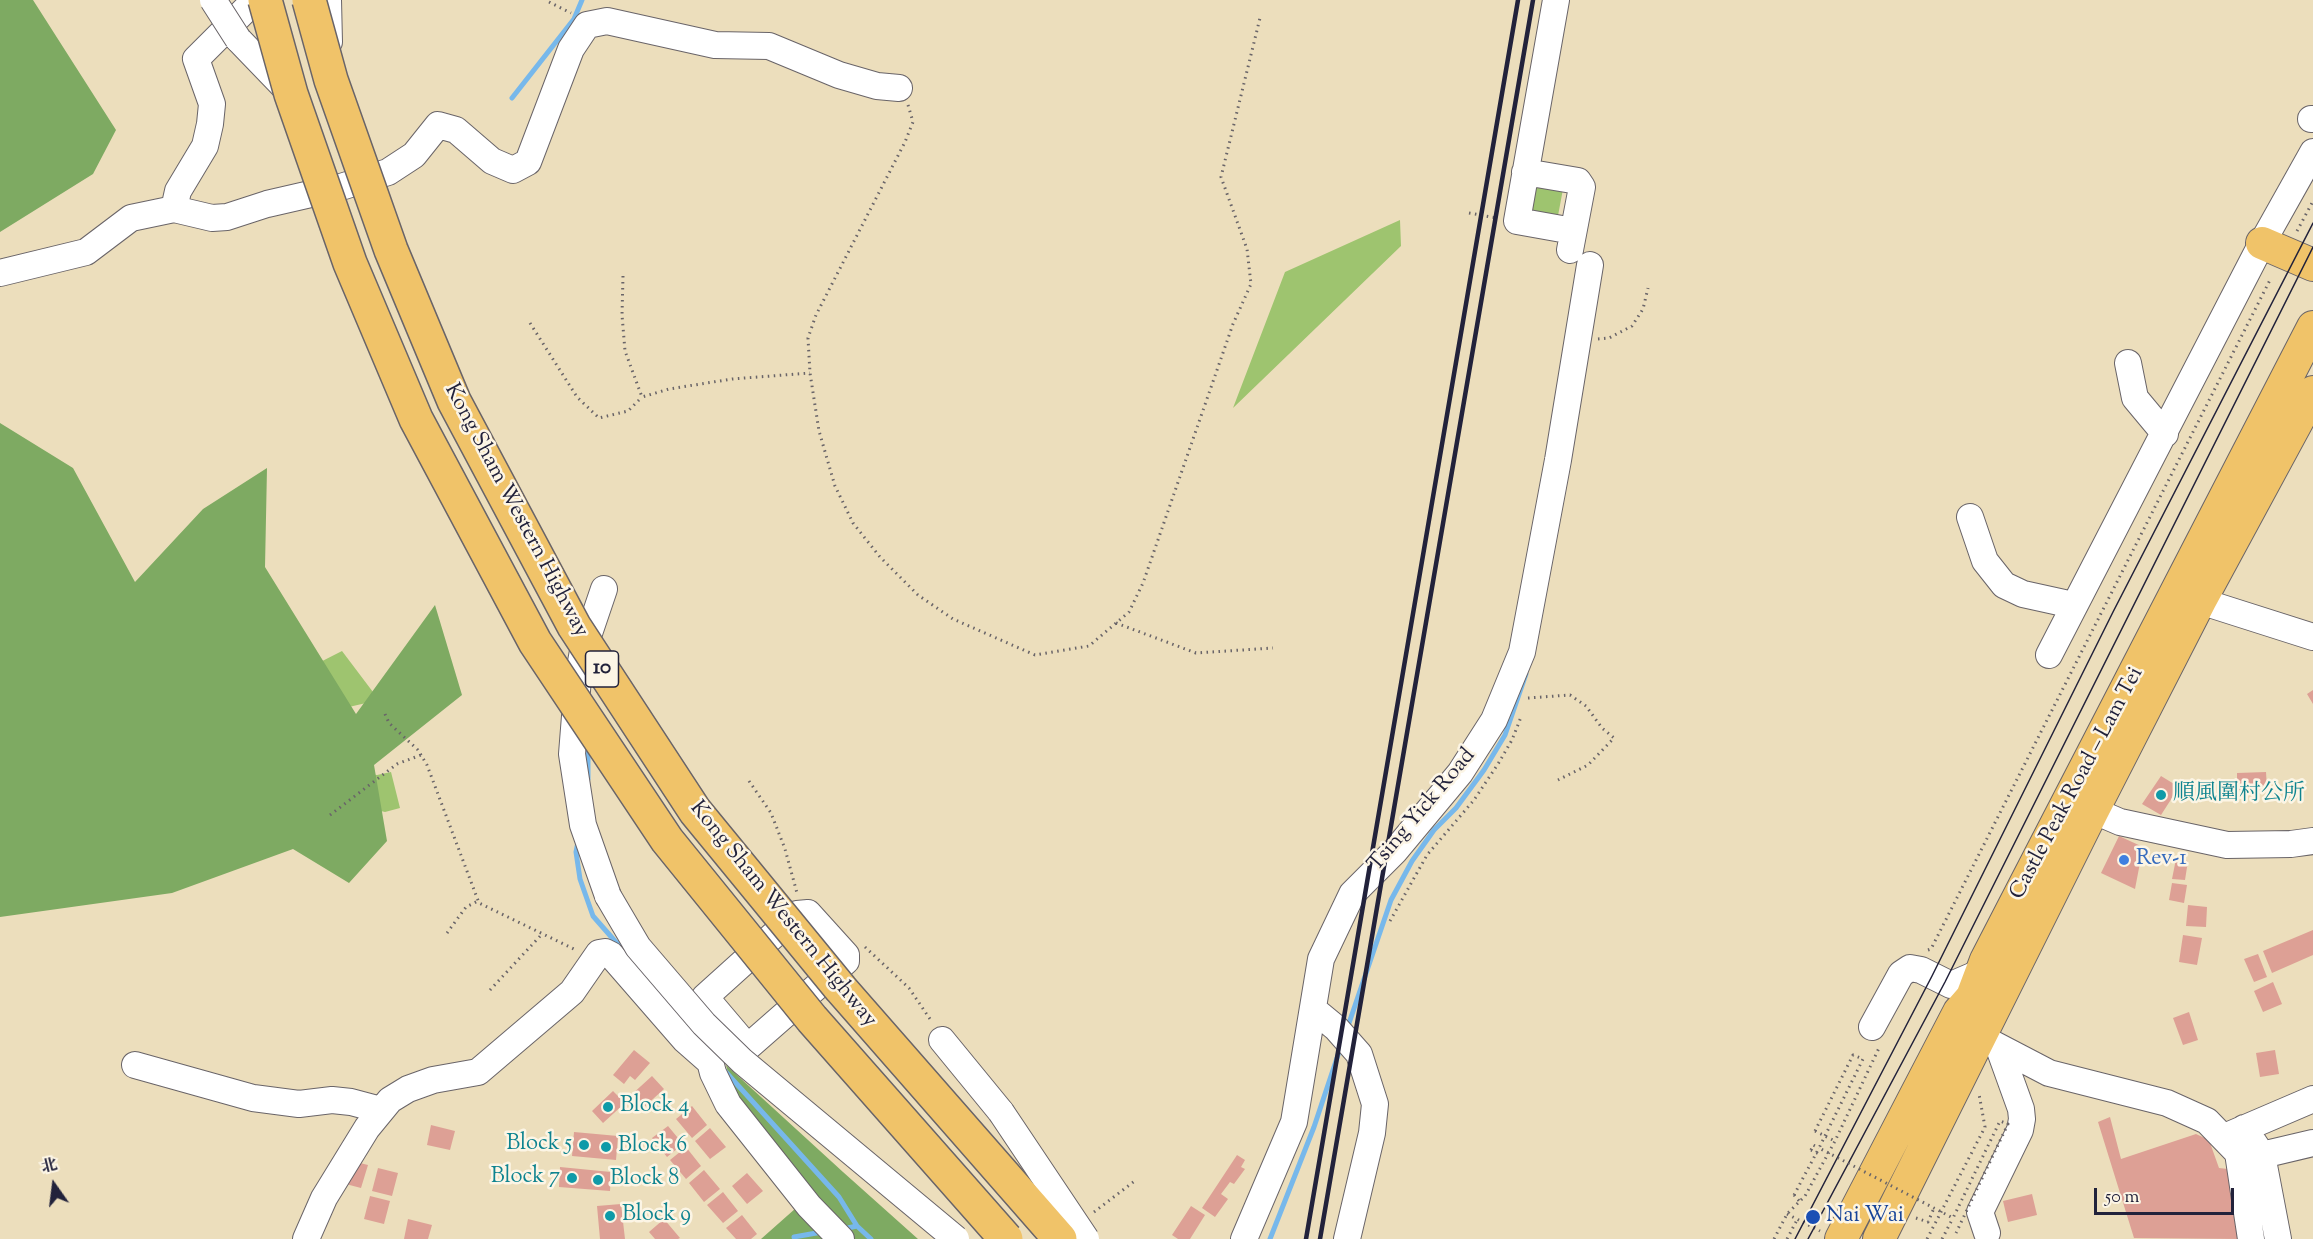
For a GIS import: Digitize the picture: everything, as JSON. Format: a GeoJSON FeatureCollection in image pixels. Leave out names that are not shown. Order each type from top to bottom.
{"type":"FeatureCollection","features":[{"type":"Feature","properties":{"kind":"highway","name":"Kong Sham Western Highway"},"geometry":{"type":"LineString","coordinates":[[266,0],[291,94],[350,263],[416,419],[535,642],[667,840],[812,1019],[1006,1239]]}},
{"type":"Feature","properties":{"kind":"highway","name":"Kong Sham Western Highway"},"geometry":{"type":"LineString","coordinates":[[309,0],[331,80],[391,250],[453,401],[574,626],[695,811],[841,989],[1060,1239]]}},
{"type":"Feature","properties":{"kind":"main road"},"geometry":{"type":"LineString","coordinates":[[2262,243],[2312,269]]}},
{"type":"Feature","properties":{"kind":"main road","name":"Castle Peak Road – Lam Tei"},"geometry":{"type":"LineString","coordinates":[[1879,1239],[1989,1042],[2079,809],[2313,327]]}},
{"type":"Feature","properties":{"kind":"main road","name":"Castle Peak Road – Lam Tei"},"geometry":{"type":"LineString","coordinates":[[1831,1235],[1963,990],[2079,809],[2200,601],[2313,392]]}},
{"type":"Feature","properties":{"kind":"street"},"geometry":{"type":"LineString","coordinates":[[213,0],[238,39],[291,94]]}},
{"type":"Feature","properties":{"kind":"street"},"geometry":{"type":"LineString","coordinates":[[174,209],[178,191],[205,146],[210,124],[212,104],[196,59],[255,0]]}},
{"type":"Feature","properties":{"kind":"street"},"geometry":{"type":"LineString","coordinates":[[328,0],[331,80]]}},
{"type":"Feature","properties":{"kind":"street"},"geometry":{"type":"LineString","coordinates":[[1526,172],[1578,181],[1582,187],[1572,240],[1517,221],[1556,0]]}},
{"type":"Feature","properties":{"kind":"street"},"geometry":{"type":"LineString","coordinates":[[0,273],[86,252],[131,218],[174,209],[212,218],[227,217],[267,204],[342,187],[388,172],[414,155],[438,125],[456,130],[492,161],[513,170],[528,162],[571,49],[587,25],[607,21],[715,45],[769,46],[839,75],[877,86],[898,88]]}},
{"type":"Feature","properties":{"kind":"street"},"geometry":{"type":"LineString","coordinates":[[2049,656],[2073,605],[2165,434],[2262,243],[2313,152]]}},
{"type":"Feature","properties":{"kind":"street","name":"Tsing Yick Road"},"geometry":{"type":"LineString","coordinates":[[1244,1239],[1294,1122],[1321,959],[1352,894],[1395,851],[1460,773],[1494,720],[1522,652],[1558,460],[1590,265]]}},
{"type":"Feature","properties":{"kind":"street"},"geometry":{"type":"LineString","coordinates":[[2128,363],[2135,399],[2165,434]]}},
{"type":"Feature","properties":{"kind":"street"},"geometry":{"type":"LineString","coordinates":[[1970,517],[1985,561],[2004,585],[2024,594],[2073,605]]}},
{"type":"Feature","properties":{"kind":"street"},"geometry":{"type":"LineString","coordinates":[[604,589],[583,651],[578,678],[572,754],[583,825],[608,896],[638,947],[704,1024],[742,1061],[956,1239]]}},
{"type":"Feature","properties":{"kind":"street"},"geometry":{"type":"LineString","coordinates":[[2200,601],[2313,637]]}},
{"type":"Feature","properties":{"kind":"street"},"geometry":{"type":"LineString","coordinates":[[2079,809],[2120,822],[2227,845],[2291,844],[2313,841]]}},
{"type":"Feature","properties":{"kind":"street"},"geometry":{"type":"LineString","coordinates":[[705,997],[749,1046],[846,962],[846,954],[808,913],[803,912],[705,997],[697,1011],[711,1062],[728,1104],[809,1206],[841,1239]]}},
{"type":"Feature","properties":{"kind":"street"},"geometry":{"type":"LineString","coordinates":[[306,1239],[324,1198],[367,1128],[390,1100],[408,1089],[434,1080],[470,1076],[478,1072],[572,993],[599,953],[605,952],[611,955],[686,1040],[711,1062]]}},
{"type":"Feature","properties":{"kind":"street"},"geometry":{"type":"LineString","coordinates":[[1878,1034],[1901,974],[1910,968],[1921,970],[1963,990]]}},
{"type":"Feature","properties":{"kind":"street"},"geometry":{"type":"LineString","coordinates":[[1313,1009],[1336,1028],[1359,1054],[1375,1104],[1372,1133],[1347,1239]]}},
{"type":"Feature","properties":{"kind":"street"},"geometry":{"type":"LineString","coordinates":[[942,1041],[1001,1112],[1087,1228]]}},
{"type":"Feature","properties":{"kind":"street"},"geometry":{"type":"LineString","coordinates":[[1989,1042],[2049,1073],[2167,1103],[2234,1133],[2262,1155],[2278,1239]]}},
{"type":"Feature","properties":{"kind":"street"},"geometry":{"type":"LineString","coordinates":[[1987,1233],[1980,1212],[2020,1130],[2022,1119],[2021,1109],[1989,1042]]}},
{"type":"Feature","properties":{"kind":"street"},"geometry":{"type":"LineString","coordinates":[[135,1065],[254,1098],[299,1104],[332,1100],[351,1102],[381,1110]]}},
{"type":"Feature","properties":{"kind":"street"},"geometry":{"type":"LineString","coordinates":[[2234,1133],[2313,1099]]}},
{"type":"Feature","properties":{"kind":"street"},"geometry":{"type":"LineString","coordinates":[[2234,1133],[2251,1239]]}},
{"type":"Feature","properties":{"kind":"street"},"geometry":{"type":"LineString","coordinates":[[2262,1155],[2313,1143]]}},
{"type":"Feature","properties":{"kind":"path"},"geometry":{"type":"LineString","coordinates":[[898,88],[907,100],[913,122],[905,142],[816,315],[808,338],[810,373],[819,431],[834,486],[860,531],[880,557],[918,595],[953,619],[1035,655],[1089,645],[1129,612],[1143,583],[1233,324],[1251,284],[1246,249],[1221,177],[1260,18]]}},
{"type":"Feature","properties":{"kind":"path"},"geometry":{"type":"LineString","coordinates":[[2295,236],[2313,200]]}},
{"type":"Feature","properties":{"kind":"path"},"geometry":{"type":"LineString","coordinates":[[1469,213],[1517,221]]}},
{"type":"Feature","properties":{"kind":"path"},"geometry":{"type":"LineString","coordinates":[[623,276],[622,315],[625,351],[642,397]]}},
{"type":"Feature","properties":{"kind":"path"},"geometry":{"type":"LineString","coordinates":[[1931,949],[2269,283]]}},
{"type":"Feature","properties":{"kind":"path"},"geometry":{"type":"LineString","coordinates":[[1597,339],[1609,338],[1632,326],[1643,309],[1648,288]]}},
{"type":"Feature","properties":{"kind":"path"},"geometry":{"type":"LineString","coordinates":[[530,323],[577,397],[599,418],[628,411],[642,397],[669,389],[732,379],[810,373]]}},
{"type":"Feature","properties":{"kind":"path"},"geometry":{"type":"LineString","coordinates":[[1116,623],[1196,653],[1273,648]]}},
{"type":"Feature","properties":{"kind":"path"},"geometry":{"type":"LineString","coordinates":[[1528,698],[1570,695],[1586,706],[1602,728],[1614,738],[1588,765],[1558,780]]}},
{"type":"Feature","properties":{"kind":"path"},"geometry":{"type":"LineString","coordinates":[[1390,921],[1427,855],[1474,800],[1498,764],[1512,740],[1522,713]]}},
{"type":"Feature","properties":{"kind":"path"},"geometry":{"type":"LineString","coordinates":[[385,714],[389,723],[421,755],[427,765],[478,901],[489,909],[543,933],[593,960]]}},
{"type":"Feature","properties":{"kind":"path"},"geometry":{"type":"LineString","coordinates":[[330,815],[397,764],[421,755]]}},
{"type":"Feature","properties":{"kind":"path"},"geometry":{"type":"LineString","coordinates":[[749,781],[771,813],[785,849],[803,912]]}},
{"type":"Feature","properties":{"kind":"path"},"geometry":{"type":"LineString","coordinates":[[1402,879],[1410,883]]}},
{"type":"Feature","properties":{"kind":"path"},"geometry":{"type":"LineString","coordinates":[[447,933],[466,907],[478,901]]}},
{"type":"Feature","properties":{"kind":"path"},"geometry":{"type":"LineString","coordinates":[[490,990],[543,933]]}},
{"type":"Feature","properties":{"kind":"path"},"geometry":{"type":"LineString","coordinates":[[1774,1239],[1787,1214],[1801,1203],[1835,1141],[1878,1034]]}},
{"type":"Feature","properties":{"kind":"path"},"geometry":{"type":"LineString","coordinates":[[1801,1203],[1794,1195],[1819,1148],[1863,1059],[1853,1055],[1815,1131],[1835,1141]]}},
{"type":"Feature","properties":{"kind":"path"},"geometry":{"type":"LineString","coordinates":[[1942,1239],[2000,1120],[2008,1124],[1956,1233]]}},
{"type":"Feature","properties":{"kind":"path"},"geometry":{"type":"LineString","coordinates":[[1821,1155],[1811,1150],[1813,1145],[1953,1218]]}},
{"type":"Feature","properties":{"kind":"path"},"geometry":{"type":"LineString","coordinates":[[1087,1228],[1136,1180]]}},
{"type":"Feature","properties":{"kind":"path"},"geometry":{"type":"LineString","coordinates":[[1916,1218],[1928,1222],[1934,1208]]}},
{"type":"Feature","properties":{"kind":"path"},"geometry":{"type":"LineString","coordinates":[[1787,1214],[1831,1235]]}},
{"type":"Feature","properties":{"kind":"path"},"geometry":{"type":"LineString","coordinates":[[1787,1239],[1797,1220]]}},
{"type":"Feature","properties":{"kind":"green space"},"geometry":{"type":"Polygon","coordinates":[[[0,0],[33,0],[116,130],[93,174],[0,232],[0,0]]]}},
{"type":"Feature","properties":{"kind":"green space"},"geometry":{"type":"Polygon","coordinates":[[[1528,183],[1563,189],[1557,221],[1522,214],[1528,183]]]}},
{"type":"Feature","properties":{"kind":"green space"},"geometry":{"type":"Polygon","coordinates":[[[1400,220],[1401,246],[1233,408],[1285,272],[1400,220]]]}},
{"type":"Feature","properties":{"kind":"green space"},"geometry":{"type":"Polygon","coordinates":[[[0,423],[73,468],[135,582],[203,509],[267,468],[265,567],[356,714],[435,605],[462,695],[374,765],[387,841],[349,883],[293,849],[172,893],[0,917],[0,423]]]}},
{"type":"Feature","properties":{"kind":"green space"},"geometry":{"type":"Polygon","coordinates":[[[342,651],[379,700],[323,713],[287,679],[342,651]]]}},
{"type":"Feature","properties":{"kind":"green space"},"geometry":{"type":"Polygon","coordinates":[[[326,769],[377,775],[391,772],[400,808],[385,812],[321,797],[326,769]]]}},
{"type":"Feature","properties":{"kind":"green space"},"geometry":{"type":"Polygon","coordinates":[[[726,1065],[918,1239],[853,1239],[736,1105],[726,1065]]]}},
{"type":"Feature","properties":{"kind":"green space"},"geometry":{"type":"Polygon","coordinates":[[[796,1208],[824,1239],[761,1239],[796,1208]]]}},
{"type":"Feature","properties":{"kind":"building"},"geometry":{"type":"Polygon","coordinates":[[[2313,690],[2313,704],[2307,694],[2313,690]]]}},
{"type":"Feature","properties":{"kind":"building"},"geometry":{"type":"Polygon","coordinates":[[[2266,772],[2267,789],[2237,790],[2237,773],[2266,772]]]}},
{"type":"Feature","properties":{"kind":"building","name":"順風圍村公所"},"geometry":{"type":"Polygon","coordinates":[[[2161,776],[2179,787],[2161,815],[2142,804],[2161,776]]]}},
{"type":"Feature","properties":{"kind":"building","name":"Rev-1"},"geometry":{"type":"Polygon","coordinates":[[[2119,836],[2143,847],[2135,889],[2101,873],[2119,836]]]}},
{"type":"Feature","properties":{"kind":"building"},"geometry":{"type":"Polygon","coordinates":[[[2176,859],[2188,861],[2185,880],[2172,879],[2176,859]]]}},
{"type":"Feature","properties":{"kind":"building"},"geometry":{"type":"Polygon","coordinates":[[[2172,883],[2187,885],[2184,903],[2169,900],[2172,883]]]}},
{"type":"Feature","properties":{"kind":"building"},"geometry":{"type":"Polygon","coordinates":[[[2188,905],[2207,907],[2206,927],[2186,926],[2188,905]]]}},
{"type":"Feature","properties":{"kind":"building"},"geometry":{"type":"Polygon","coordinates":[[[2313,930],[2313,955],[2272,973],[2263,951],[2313,930]]]}},
{"type":"Feature","properties":{"kind":"building"},"geometry":{"type":"Polygon","coordinates":[[[2183,935],[2202,938],[2197,965],[2179,962],[2183,935]]]}},
{"type":"Feature","properties":{"kind":"building"},"geometry":{"type":"Polygon","coordinates":[[[2258,954],[2267,977],[2254,982],[2244,959],[2258,954]]]}},
{"type":"Feature","properties":{"kind":"building"},"geometry":{"type":"Polygon","coordinates":[[[2273,982],[2282,1004],[2263,1012],[2254,991],[2273,982]]]}},
{"type":"Feature","properties":{"kind":"building"},"geometry":{"type":"Polygon","coordinates":[[[2189,1012],[2198,1040],[2183,1045],[2173,1018],[2189,1012]]]}},
{"type":"Feature","properties":{"kind":"building"},"geometry":{"type":"Polygon","coordinates":[[[634,1050],[650,1063],[635,1080],[630,1076],[624,1084],[613,1075],[634,1050]]]}},
{"type":"Feature","properties":{"kind":"building"},"geometry":{"type":"Polygon","coordinates":[[[2275,1050],[2279,1074],[2260,1077],[2256,1053],[2275,1050]]]}},
{"type":"Feature","properties":{"kind":"building"},"geometry":{"type":"Polygon","coordinates":[[[652,1076],[664,1089],[642,1109],[630,1096],[652,1076]]]}},
{"type":"Feature","properties":{"kind":"building","name":"Block 4"},"geometry":{"type":"Polygon","coordinates":[[[613,1091],[625,1103],[603,1123],[592,1111],[613,1091]]]}},
{"type":"Feature","properties":{"kind":"building"},"geometry":{"type":"Polygon","coordinates":[[[692,1106],[707,1125],[692,1138],[676,1119],[692,1106]]]}},
{"type":"Feature","properties":{"kind":"building"},"geometry":{"type":"Polygon","coordinates":[[[2110,1117],[2121,1159],[2196,1134],[2209,1140],[2219,1168],[2228,1169],[2240,1239],[2134,1238],[2098,1122],[2110,1117]]]}},
{"type":"Feature","properties":{"kind":"building"},"geometry":{"type":"Polygon","coordinates":[[[431,1125],[455,1131],[450,1150],[427,1145],[431,1125]]]}},
{"type":"Feature","properties":{"kind":"building"},"geometry":{"type":"Polygon","coordinates":[[[668,1126],[683,1144],[667,1157],[652,1138],[668,1126]]]}},
{"type":"Feature","properties":{"kind":"building"},"geometry":{"type":"Polygon","coordinates":[[[710,1128],[726,1147],[710,1159],[695,1141],[710,1128]]]}},
{"type":"Feature","properties":{"kind":"building"},"geometry":{"type":"Polygon","coordinates":[[[574,1132],[618,1136],[616,1160],[572,1156],[574,1132]]]}},
{"type":"Feature","properties":{"kind":"building"},"geometry":{"type":"Polygon","coordinates":[[[686,1147],[701,1166],[686,1179],[670,1160],[686,1147]]]}},
{"type":"Feature","properties":{"kind":"building"},"geometry":{"type":"Polygon","coordinates":[[[1237,1155],[1245,1160],[1241,1167],[1245,1169],[1234,1184],[1230,1182],[1221,1194],[1228,1199],[1215,1217],[1202,1208],[1237,1155]]]}},
{"type":"Feature","properties":{"kind":"building"},"geometry":{"type":"Polygon","coordinates":[[[348,1160],[368,1165],[361,1188],[342,1183],[348,1160]]]}},
{"type":"Feature","properties":{"kind":"building"},"geometry":{"type":"Polygon","coordinates":[[[560,1167],[611,1172],[610,1191],[559,1187],[560,1167]]]}},
{"type":"Feature","properties":{"kind":"building"},"geometry":{"type":"Polygon","coordinates":[[[378,1168],[398,1173],[392,1196],[372,1191],[378,1168]]]}},
{"type":"Feature","properties":{"kind":"building"},"geometry":{"type":"Polygon","coordinates":[[[704,1170],[720,1189],[704,1202],[689,1183],[704,1170]]]}},
{"type":"Feature","properties":{"kind":"building"},"geometry":{"type":"Polygon","coordinates":[[[747,1173],[763,1191],[747,1204],[732,1186],[747,1173]]]}},
{"type":"Feature","properties":{"kind":"building"},"geometry":{"type":"Polygon","coordinates":[[[723,1192],[738,1211],[723,1223],[707,1205],[723,1192]]]}},
{"type":"Feature","properties":{"kind":"building"},"geometry":{"type":"Polygon","coordinates":[[[2032,1194],[2037,1215],[2008,1222],[2003,1201],[2032,1194]]]}},
{"type":"Feature","properties":{"kind":"building"},"geometry":{"type":"Polygon","coordinates":[[[370,1196],[390,1201],[384,1224],[364,1219],[370,1196]]]}},
{"type":"Feature","properties":{"kind":"building","name":"Block 9"},"geometry":{"type":"Polygon","coordinates":[[[621,1204],[625,1239],[600,1239],[597,1206],[621,1204]]]}},
{"type":"Feature","properties":{"kind":"building"},"geometry":{"type":"Polygon","coordinates":[[[1191,1206],[1205,1215],[1190,1239],[1178,1239],[1172,1235],[1191,1206]]]}},
{"type":"Feature","properties":{"kind":"building"},"geometry":{"type":"Polygon","coordinates":[[[742,1215],[757,1234],[751,1239],[736,1239],[726,1228],[742,1215]]]}},
{"type":"Feature","properties":{"kind":"building"},"geometry":{"type":"Polygon","coordinates":[[[408,1219],[432,1225],[428,1239],[404,1239],[408,1219]]]}},
{"type":"Feature","properties":{"kind":"building"},"geometry":{"type":"Polygon","coordinates":[[[664,1219],[680,1238],[655,1239],[649,1232],[664,1219]]]}},
{"type":"Feature","properties":{"kind":"waterway"},"geometry":{"type":"LineString","coordinates":[[512,98],[574,19],[582,0]]}},
{"type":"Feature","properties":{"kind":"waterway"},"geometry":{"type":"LineString","coordinates":[[1347,1029],[1391,900],[1412,861],[1434,830],[1456,808],[1484,770],[1505,735],[1526,674]]}},
{"type":"Feature","properties":{"kind":"waterway"},"geometry":{"type":"LineString","coordinates":[[584,744],[588,758],[588,779]]}},
{"type":"Feature","properties":{"kind":"waterway"},"geometry":{"type":"LineString","coordinates":[[578,842],[576,852],[580,879],[593,916],[621,948]]}},
{"type":"Feature","properties":{"kind":"waterway"},"geometry":{"type":"LineString","coordinates":[[1270,1239],[1314,1127],[1341,1046]]}},
{"type":"Feature","properties":{"kind":"waterway"},"geometry":{"type":"LineString","coordinates":[[724,1070],[839,1197],[857,1226]]}},
{"type":"Feature","properties":{"kind":"waterway"},"geometry":{"type":"LineString","coordinates":[[843,1229],[857,1226],[871,1239]]}},
{"type":"Feature","properties":{"kind":"waterway"},"geometry":{"type":"LineString","coordinates":[[794,1237],[822,1232]]}},
{"type":"Feature","properties":{"kind":"tram line"},"geometry":{"type":"LineString","coordinates":[[1795,1239],[1932,976],[2113,612],[2313,223]]}},
{"type":"Feature","properties":{"kind":"tram line"},"geometry":{"type":"LineString","coordinates":[[1808,1239],[1945,982],[2313,247]]}},
{"type":"Feature","properties":{"kind":"railway"},"geometry":{"type":"LineString","coordinates":[[1306,1239],[1518,0]]}},
{"type":"Feature","properties":{"kind":"railway"},"geometry":{"type":"LineString","coordinates":[[1320,1239],[1533,0]]}},
{"type":"Feature","properties":{"kind":"place","name":"順風圍村公所"},"geometry":{"type":"Point","coordinates":[2161,795]}},
{"type":"Feature","properties":{"kind":"place","name":"Rev-1"},"geometry":{"type":"Point","coordinates":[2124,860]}},
{"type":"Feature","properties":{"kind":"place","name":"Block 4"},"geometry":{"type":"Point","coordinates":[608,1107]}},
{"type":"Feature","properties":{"kind":"place","name":"Block 5"},"geometry":{"type":"Point","coordinates":[584,1145]}},
{"type":"Feature","properties":{"kind":"place","name":"Block 6"},"geometry":{"type":"Point","coordinates":[606,1147]}},
{"type":"Feature","properties":{"kind":"place","name":"Block 7"},"geometry":{"type":"Point","coordinates":[572,1178]}},
{"type":"Feature","properties":{"kind":"place","name":"Block 8"},"geometry":{"type":"Point","coordinates":[598,1180]}},
{"type":"Feature","properties":{"kind":"place","name":"Block 9"},"geometry":{"type":"Point","coordinates":[610,1216]}},
{"type":"Feature","properties":{"kind":"place","name":"Nai Wai"},"geometry":{"type":"Point","coordinates":[1813,1217]}}]}
